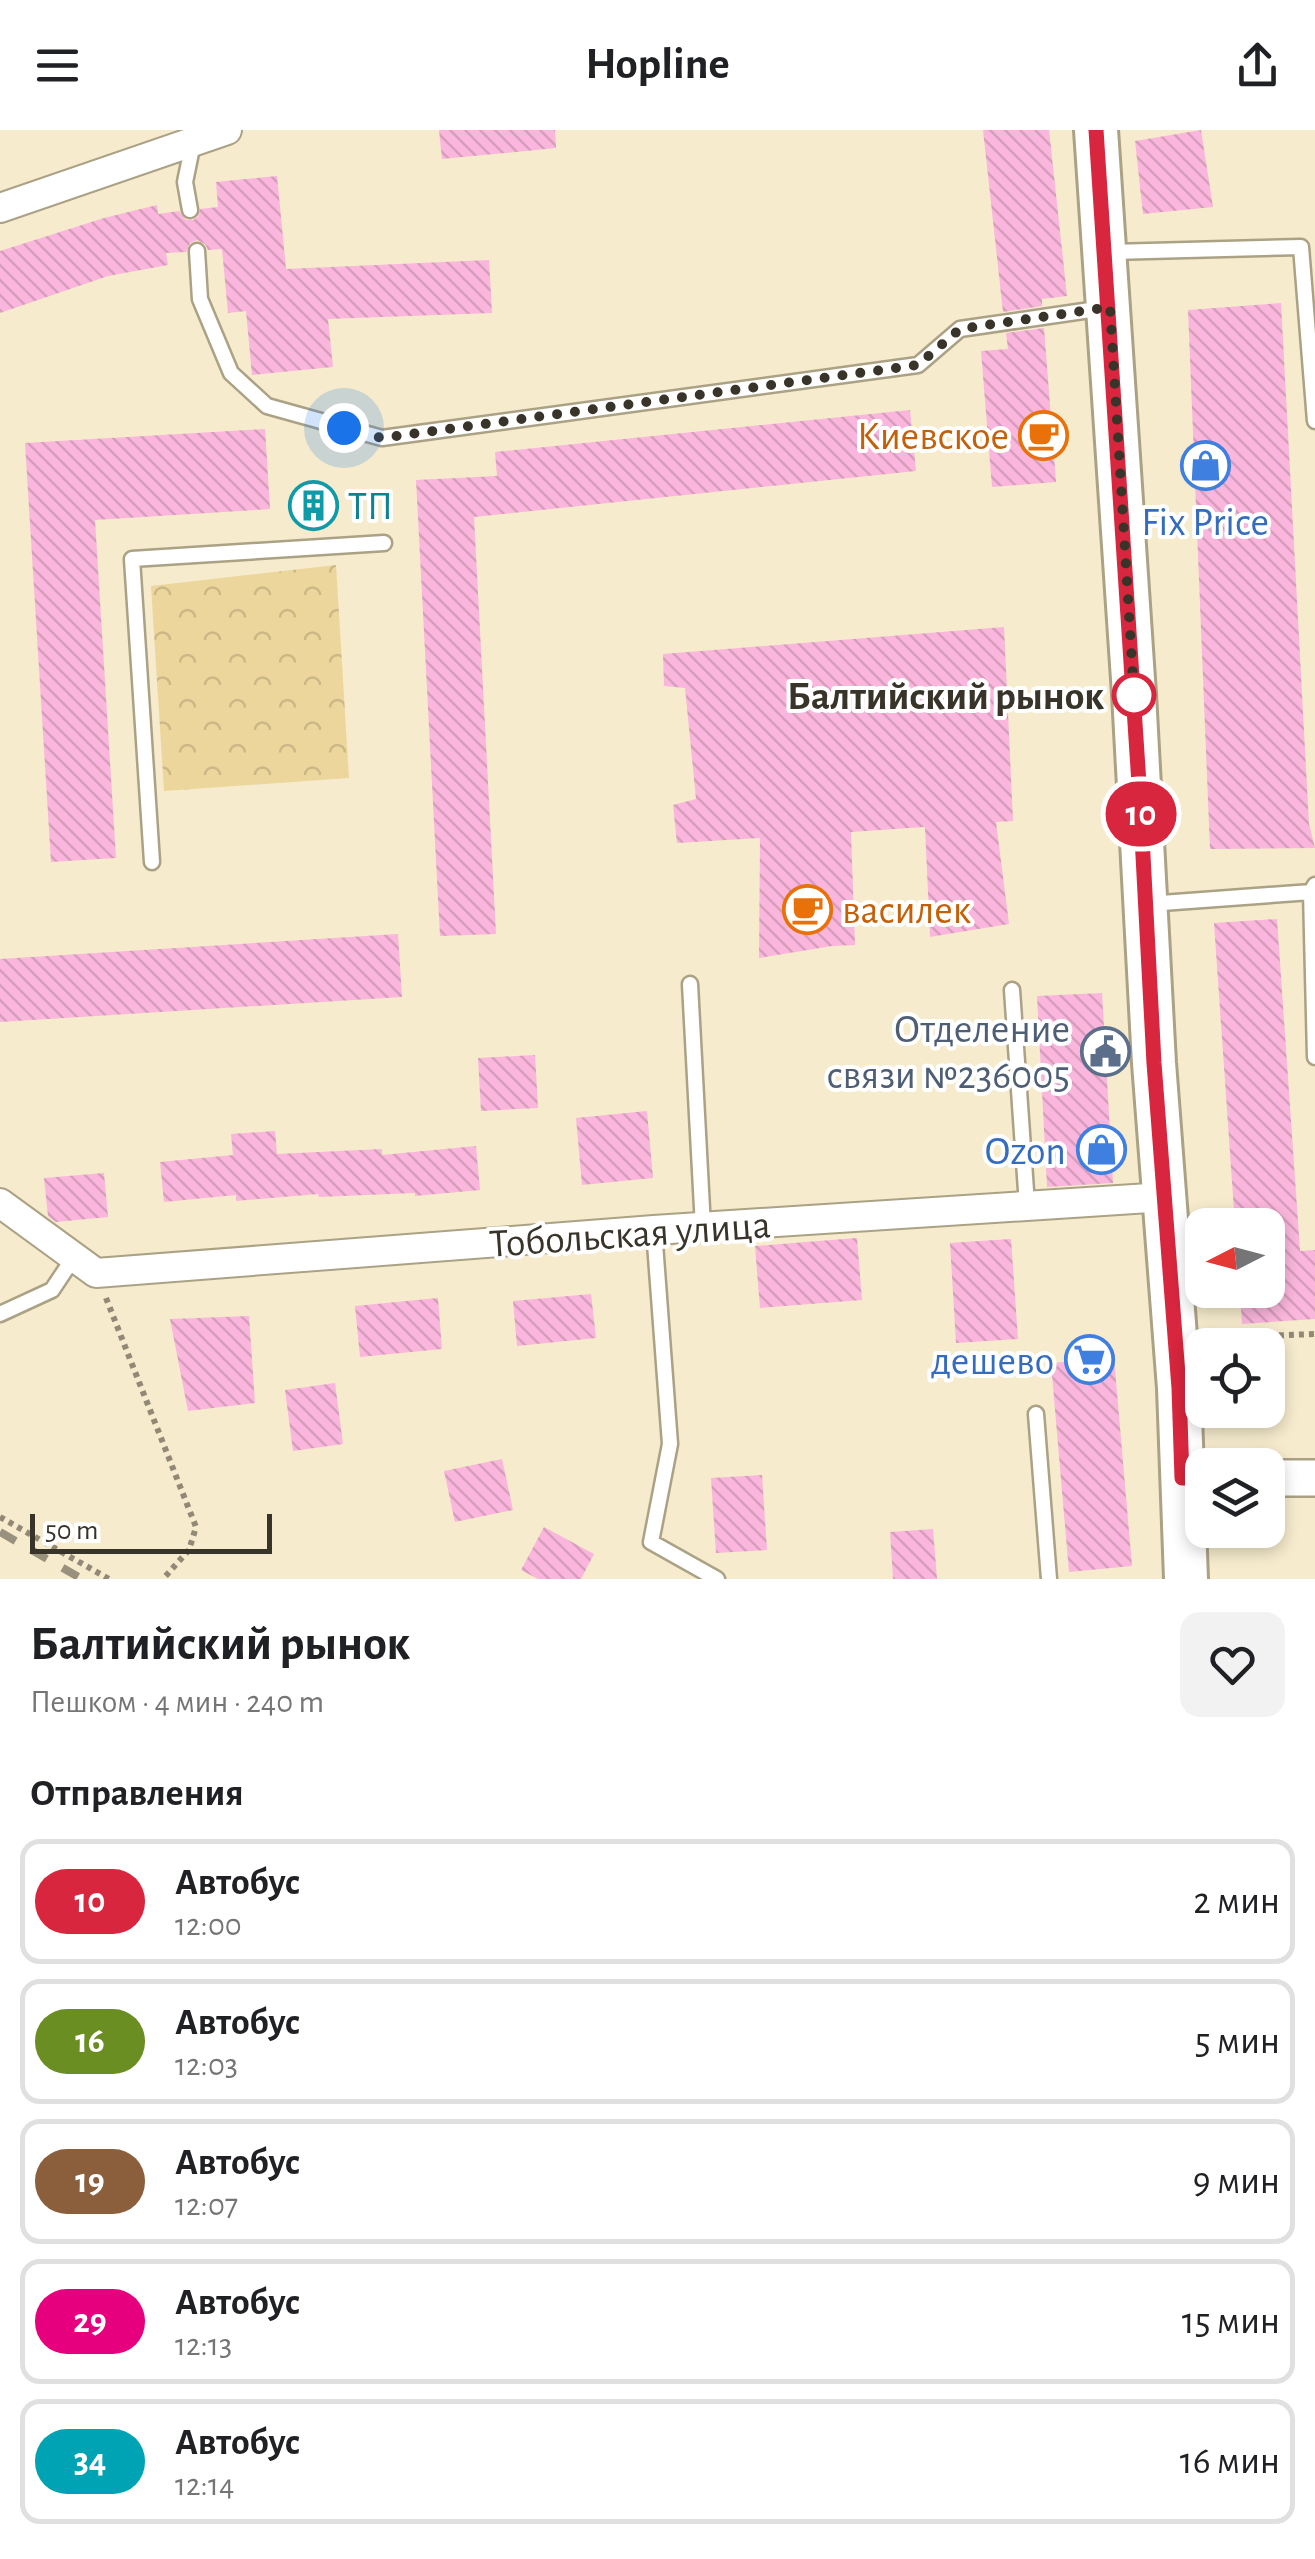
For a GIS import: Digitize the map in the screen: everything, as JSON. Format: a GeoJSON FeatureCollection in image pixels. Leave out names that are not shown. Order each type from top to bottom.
{"type":"FeatureCollection","features":[{"type":"Feature","properties":{"kind":"main road"},"geometry":{"type":"LineString","coordinates":[[1096,130],[1154,1063],[1179,1388],[1190,1448]]}},
{"type":"Feature","properties":{"kind":"main road"},"geometry":{"type":"LineString","coordinates":[[1186,1579],[1189,1548]]}},
{"type":"Feature","properties":{"kind":"street"},"geometry":{"type":"LineString","coordinates":[[0,208],[191,136],[228,130]]}},
{"type":"Feature","properties":{"kind":"street","name":"Тобольская улица"},"geometry":{"type":"LineString","coordinates":[[85,1265],[1164,1197]]}},
{"type":"Feature","properties":{"kind":"street"},"geometry":{"type":"LineString","coordinates":[[0,1203],[85,1265]]}},
{"type":"Feature","properties":{"kind":"street"},"geometry":{"type":"LineString","coordinates":[[1285,1473],[1315,1478]]}},
{"type":"Feature","properties":{"kind":"lane"},"geometry":{"type":"LineString","coordinates":[[190,210],[185,182],[191,136]]}},
{"type":"Feature","properties":{"kind":"lane"},"geometry":{"type":"LineString","coordinates":[[1106,252],[1301,247],[1315,421]]}},
{"type":"Feature","properties":{"kind":"lane"},"geometry":{"type":"LineString","coordinates":[[198,251],[200,299],[232,373],[268,406],[382,438],[918,365],[960,329],[1110,307]]}},
{"type":"Feature","properties":{"kind":"lane"},"geometry":{"type":"LineString","coordinates":[[152,862],[132,559],[384,543]]}},
{"type":"Feature","properties":{"kind":"lane"},"geometry":{"type":"LineString","coordinates":[[1147,904],[1313,889],[1315,1057]]}},
{"type":"Feature","properties":{"kind":"lane"},"geometry":{"type":"LineString","coordinates":[[690,984],[703,1227]]}},
{"type":"Feature","properties":{"kind":"lane"},"geometry":{"type":"LineString","coordinates":[[1012,990],[1027,1205]]}},
{"type":"Feature","properties":{"kind":"lane"},"geometry":{"type":"LineString","coordinates":[[654,1230],[670,1444],[651,1542],[717,1579]]}},
{"type":"Feature","properties":{"kind":"lane"},"geometry":{"type":"LineString","coordinates":[[0,1314],[52,1290],[85,1265]]}},
{"type":"Feature","properties":{"kind":"lane"},"geometry":{"type":"LineString","coordinates":[[1036,1414],[1049,1579]]}},
{"type":"Feature","properties":{"kind":"path"},"geometry":{"type":"LineString","coordinates":[[85,1265],[196,1527],[189,1550],[163,1579]]}},
{"type":"Feature","properties":{"kind":"path"},"geometry":{"type":"LineString","coordinates":[[1285,1335],[1315,1334]]}},
{"type":"Feature","properties":{"kind":"path"},"geometry":{"type":"LineString","coordinates":[[0,1517],[109,1579]]}},
{"type":"Feature","properties":{"kind":"green space"},"geometry":{"type":"Polygon","coordinates":[[[336,565],[349,778],[164,791],[151,586],[336,565]]]}},
{"type":"Feature","properties":{"kind":"building"},"geometry":{"type":"Polygon","coordinates":[[[439,130],[555,130],[556,148],[442,159],[439,130]]]}},
{"type":"Feature","properties":{"kind":"building"},"geometry":{"type":"Polygon","coordinates":[[[983,130],[1049,130],[1067,296],[1042,299],[1042,306],[1003,312],[983,130]]]}},
{"type":"Feature","properties":{"kind":"building"},"geometry":{"type":"Polygon","coordinates":[[[1201,130],[1213,207],[1143,214],[1135,141],[1201,130]]]}},
{"type":"Feature","properties":{"kind":"building"},"geometry":{"type":"Polygon","coordinates":[[[277,176],[286,269],[489,260],[492,313],[328,319],[333,367],[252,375],[246,311],[228,313],[222,249],[208,250],[197,240],[190,243],[186,252],[166,253],[168,265],[108,276],[0,313],[0,251],[157,205],[158,214],[179,211],[186,220],[193,220],[200,209],[218,207],[216,182],[277,176]]]}},
{"type":"Feature","properties":{"kind":"building"},"geometry":{"type":"Polygon","coordinates":[[[1281,303],[1309,824],[1315,848],[1210,849],[1188,310],[1281,303]]]}},
{"type":"Feature","properties":{"kind":"building"},"geometry":{"type":"Polygon","coordinates":[[[1044,328],[1056,482],[992,487],[981,351],[1008,349],[1006,333],[1044,328]]]}},
{"type":"Feature","properties":{"kind":"building"},"geometry":{"type":"Polygon","coordinates":[[[910,410],[916,471],[474,517],[496,934],[440,936],[416,480],[497,476],[495,452],[910,410]]]}},
{"type":"Feature","properties":{"kind":"building"},"geometry":{"type":"Polygon","coordinates":[[[265,429],[270,509],[95,520],[116,858],[51,862],[25,443],[265,429]]]}},
{"type":"Feature","properties":{"kind":"building","name":"ТП"},"geometry":{"type":"Polygon","coordinates":[[[328,486],[330,522],[298,524],[297,488],[328,486]]]}},
{"type":"Feature","properties":{"kind":"building","name":"Балтийский рынок"},"geometry":{"type":"Polygon","coordinates":[[[1004,627],[1013,821],[996,822],[1009,924],[930,937],[925,827],[851,832],[855,945],[759,958],[760,838],[677,843],[673,805],[696,799],[685,688],[664,686],[663,654],[1004,627]]]}},
{"type":"Feature","properties":{"kind":"building"},"geometry":{"type":"Polygon","coordinates":[[[1277,919],[1300,1251],[1315,1250],[1315,1319],[1242,1324],[1241,1308],[1285,1308],[1285,1208],[1234,1208],[1214,923],[1277,919]]]}},
{"type":"Feature","properties":{"kind":"building"},"geometry":{"type":"Polygon","coordinates":[[[398,934],[402,997],[0,1022],[0,959],[398,934]]]}},
{"type":"Feature","properties":{"kind":"building"},"geometry":{"type":"Polygon","coordinates":[[[1102,993],[1113,1183],[1047,1187],[1037,996],[1102,993]]]}},
{"type":"Feature","properties":{"kind":"building"},"geometry":{"type":"Polygon","coordinates":[[[535,1055],[538,1108],[481,1111],[478,1058],[535,1055]]]}},
{"type":"Feature","properties":{"kind":"building"},"geometry":{"type":"Polygon","coordinates":[[[647,1111],[653,1178],[582,1185],[576,1118],[647,1111]]]}},
{"type":"Feature","properties":{"kind":"building"},"geometry":{"type":"Polygon","coordinates":[[[275,1131],[277,1154],[382,1149],[382,1155],[476,1146],[480,1190],[415,1196],[318,1194],[236,1201],[236,1195],[164,1202],[160,1162],[233,1155],[231,1134],[275,1131]]]}},
{"type":"Feature","properties":{"kind":"building"},"geometry":{"type":"Polygon","coordinates":[[[104,1173],[108,1217],[56,1222],[48,1216],[44,1178],[104,1173]]]}},
{"type":"Feature","properties":{"kind":"building"},"geometry":{"type":"Polygon","coordinates":[[[857,1238],[862,1300],[760,1308],[755,1246],[857,1238]]]}},
{"type":"Feature","properties":{"kind":"building"},"geometry":{"type":"Polygon","coordinates":[[[1011,1239],[1018,1339],[956,1343],[950,1243],[1011,1239]]]}},
{"type":"Feature","properties":{"kind":"building"},"geometry":{"type":"Polygon","coordinates":[[[591,1294],[596,1338],[517,1346],[513,1301],[591,1294]]]}},
{"type":"Feature","properties":{"kind":"building"},"geometry":{"type":"Polygon","coordinates":[[[438,1298],[442,1349],[360,1357],[355,1306],[438,1298]]]}},
{"type":"Feature","properties":{"kind":"building"},"geometry":{"type":"Polygon","coordinates":[[[249,1316],[255,1403],[188,1411],[170,1319],[249,1316]]]}},
{"type":"Feature","properties":{"kind":"building"},"geometry":{"type":"Polygon","coordinates":[[[1114,1358],[1132,1566],[1069,1572],[1051,1363],[1114,1358]]]}},
{"type":"Feature","properties":{"kind":"building"},"geometry":{"type":"Polygon","coordinates":[[[335,1383],[343,1444],[293,1451],[285,1390],[335,1383]]]}},
{"type":"Feature","properties":{"kind":"building"},"geometry":{"type":"Polygon","coordinates":[[[502,1459],[513,1510],[455,1522],[444,1471],[502,1459]]]}},
{"type":"Feature","properties":{"kind":"building"},"geometry":{"type":"Polygon","coordinates":[[[762,1475],[767,1550],[716,1553],[711,1478],[762,1475]]]}},
{"type":"Feature","properties":{"kind":"building"},"geometry":{"type":"Polygon","coordinates":[[[544,1527],[594,1554],[581,1579],[538,1579],[521,1570],[544,1527]]]}},
{"type":"Feature","properties":{"kind":"building"},"geometry":{"type":"Polygon","coordinates":[[[933,1529],[937,1579],[893,1579],[890,1532],[933,1529]]]}},
{"type":"Feature","properties":{"kind":"railway"},"geometry":{"type":"LineString","coordinates":[[0,1532],[82,1579]]}},
{"type":"Feature","properties":{"kind":"bus line","name":"10"},"geometry":{"type":"LineString","coordinates":[[1096,130],[1154,1063],[1185,1478]]}},
{"type":"Feature","properties":{"kind":"place","name":"Киевское"},"geometry":{"type":"Point","coordinates":[1044,435]}},
{"type":"Feature","properties":{"kind":"place","name":"Fix Price"},"geometry":{"type":"Point","coordinates":[1205,466]}},
{"type":"Feature","properties":{"kind":"place","name":"ТП"},"geometry":{"type":"Point","coordinates":[313,505]}},
{"type":"Feature","properties":{"kind":"place","name":"Балтийский рынок"},"geometry":{"type":"Point","coordinates":[1134,695]}},
{"type":"Feature","properties":{"kind":"place","name":"василек"},"geometry":{"type":"Point","coordinates":[807,909]}},
{"type":"Feature","properties":{"kind":"place","name":"Отделение связи №236005"},"geometry":{"type":"Point","coordinates":[1105,1051]}},
{"type":"Feature","properties":{"kind":"place","name":"Ozon"},"geometry":{"type":"Point","coordinates":[1101,1150]}},
{"type":"Feature","properties":{"kind":"place","name":"дешево"},"geometry":{"type":"Point","coordinates":[1089,1360]}},
{"type":"Feature","properties":{"kind":"route"},"geometry":{"type":"LineString","coordinates":[[344,428],[382,438],[918,365],[960,329],[1110,307],[1134,695]]}}]}
